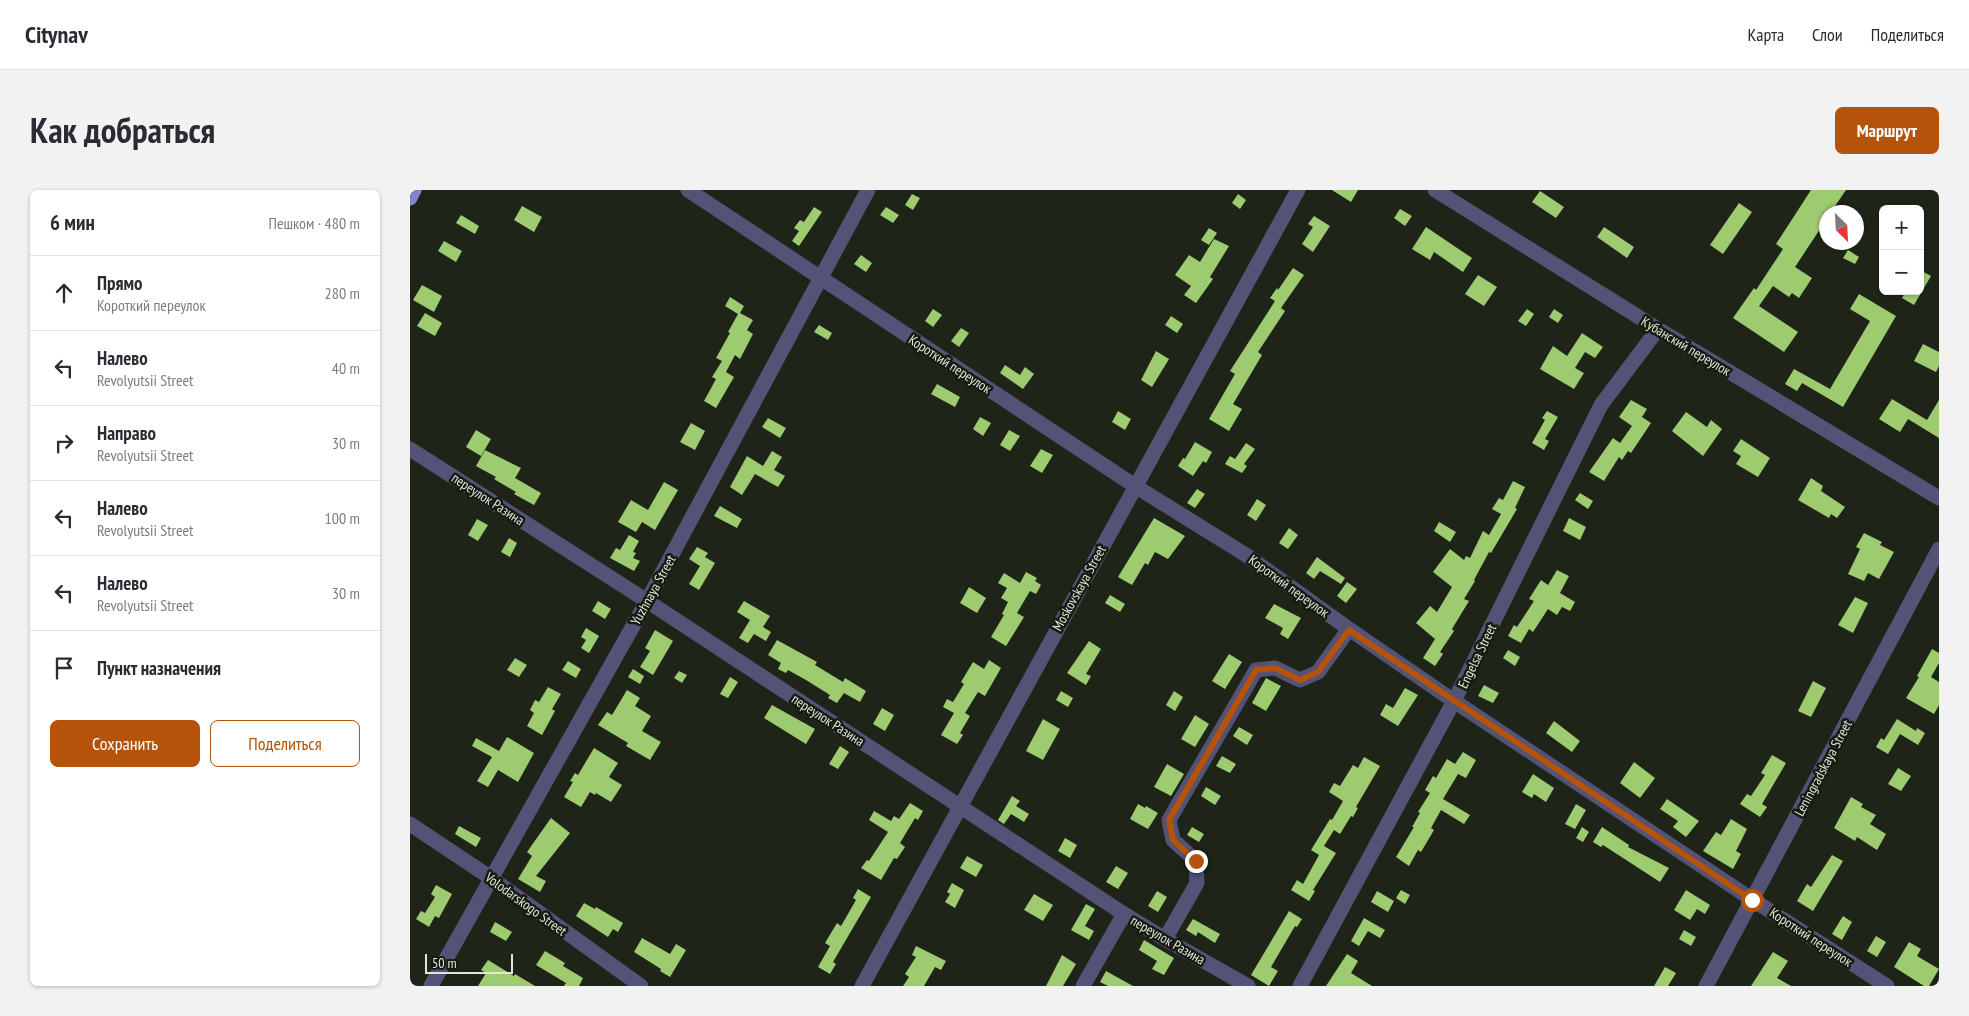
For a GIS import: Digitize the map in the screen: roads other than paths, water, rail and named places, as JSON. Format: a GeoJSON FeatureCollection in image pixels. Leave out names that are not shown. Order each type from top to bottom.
{"type":"FeatureCollection","features":[{"type":"Feature","properties":{"kind":"main road"},"geometry":{"type":"LineString","coordinates":[[410,198],[414,190]]}},
{"type":"Feature","properties":{"kind":"street","name":"Короткий переулок"},"geometry":{"type":"LineString","coordinates":[[688,190],[1135,486],[1246,555],[1349,630],[1752,900],[1887,986]]}},
{"type":"Feature","properties":{"kind":"street","name":"Yuzhnaya Street"},"geometry":{"type":"LineString","coordinates":[[430,986],[647,601],[868,190]]}},
{"type":"Feature","properties":{"kind":"street","name":"Moskovskaya Street"},"geometry":{"type":"LineString","coordinates":[[862,986],[1298,190]]}},
{"type":"Feature","properties":{"kind":"street","name":"Кубанский переулок"},"geometry":{"type":"LineString","coordinates":[[1435,190],[1658,329],[1939,498]]}},
{"type":"Feature","properties":{"kind":"street","name":"Engelsa Street"},"geometry":{"type":"LineString","coordinates":[[1300,986],[1454,700],[1601,405],[1658,329]]}},
{"type":"Feature","properties":{"kind":"street","name":"переулок Разина"},"geometry":{"type":"LineString","coordinates":[[410,449],[647,601],[1124,914],[1164,939],[1248,986]]}},
{"type":"Feature","properties":{"kind":"street","name":"Leningradskaya Street"},"geometry":{"type":"LineString","coordinates":[[1706,986],[1939,549]]}},
{"type":"Feature","properties":{"kind":"street"},"geometry":{"type":"LineString","coordinates":[[1164,939],[1197,883],[1196,861],[1173,840],[1169,820],[1256,670],[1275,668],[1300,680],[1318,672],[1349,630]]}},
{"type":"Feature","properties":{"kind":"street","name":"Volodarskogo Street"},"geometry":{"type":"LineString","coordinates":[[410,824],[491,878],[641,986]]}},
{"type":"Feature","properties":{"kind":"street"},"geometry":{"type":"LineString","coordinates":[[1083,986],[1124,914]]}}]}
